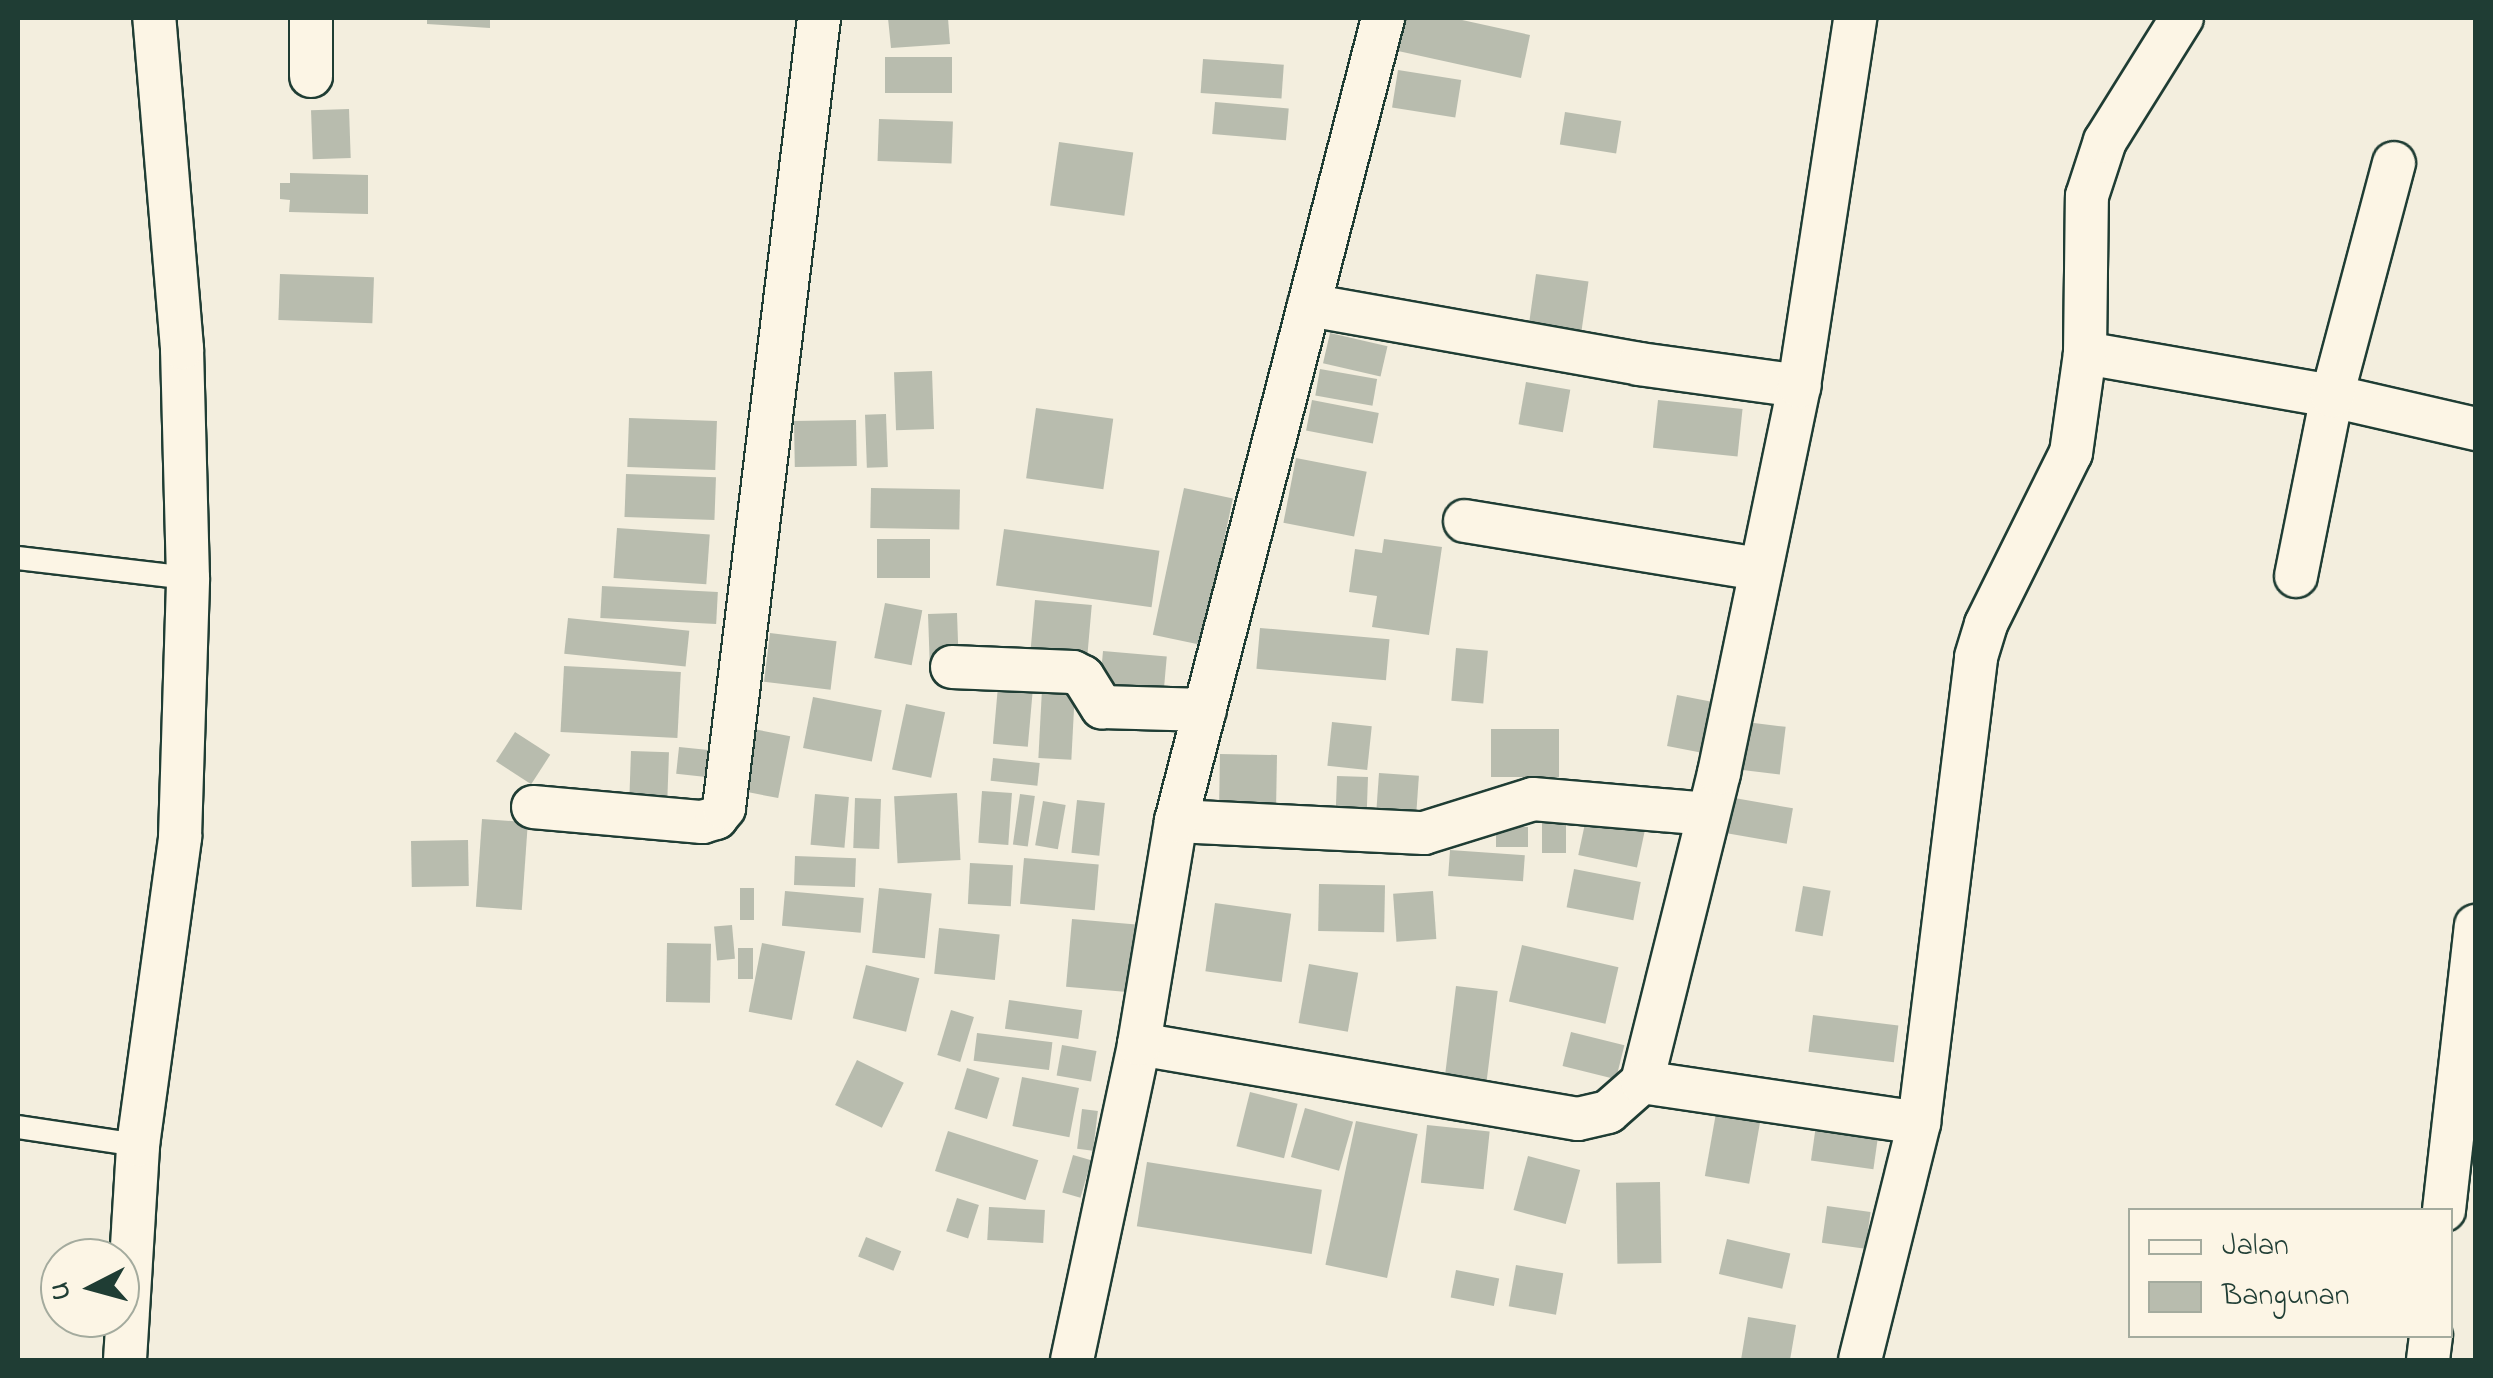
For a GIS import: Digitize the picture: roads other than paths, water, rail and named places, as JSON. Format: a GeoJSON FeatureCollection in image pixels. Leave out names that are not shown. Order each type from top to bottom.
{"type":"FeatureCollection","features":[{"type":"Feature","properties":{"kind":"street"},"geometry":{"type":"LineString","coordinates":[[126,1360],[138,1146],[180,837],[188,578],[182,348],[154,18]]}},
{"type":"Feature","properties":{"kind":"street"},"geometry":{"type":"LineString","coordinates":[[311,76],[312,18]]}},
{"type":"Feature","properties":{"kind":"street"},"geometry":{"type":"LineString","coordinates":[[533,807],[702,822],[716,818],[724,808],[820,18]]}},
{"type":"Feature","properties":{"kind":"street"},"geometry":{"type":"LineString","coordinates":[[1072,1360],[1139,1044],[1176,820],[1383,18]]}},
{"type":"Feature","properties":{"kind":"street"},"geometry":{"type":"LineString","coordinates":[[1139,1044],[1578,1119],[1608,1112],[1642,1082],[1708,814],[1799,386],[1856,18]]}},
{"type":"Feature","properties":{"kind":"street"},"geometry":{"type":"LineString","coordinates":[[1860,1360],[1918,1123],[1976,656],[1986,624],[2071,453],[2086,354],[2087,196],[2105,140],[2182,18]]}},
{"type":"Feature","properties":{"kind":"street"},"geometry":{"type":"LineString","coordinates":[[2296,576],[2332,396],[2394,162]]}},
{"type":"Feature","properties":{"kind":"street"},"geometry":{"type":"LineString","coordinates":[[1310,305],[1639,364],[1799,386]]}},
{"type":"Feature","properties":{"kind":"street"},"geometry":{"type":"LineString","coordinates":[[2086,354],[2332,396],[2476,429]]}},
{"type":"Feature","properties":{"kind":"street"},"geometry":{"type":"LineString","coordinates":[[1465,520],[1759,569]]}},
{"type":"Feature","properties":{"kind":"street"},"geometry":{"type":"LineString","coordinates":[[952,666],[1072,672],[1083,677],[1102,706],[1205,710]]}},
{"type":"Feature","properties":{"kind":"street"},"geometry":{"type":"LineString","coordinates":[[1176,820],[1424,833],[1517,802],[1548,798],[1708,814]]}},
{"type":"Feature","properties":{"kind":"street"},"geometry":{"type":"LineString","coordinates":[[2444,1208],[2476,926]]}},
{"type":"Feature","properties":{"kind":"street"},"geometry":{"type":"LineString","coordinates":[[1642,1082],[1918,1123]]}},
{"type":"Feature","properties":{"kind":"lane"},"geometry":{"type":"LineString","coordinates":[[18,558],[188,578]]}},
{"type":"Feature","properties":{"kind":"lane"},"geometry":{"type":"LineString","coordinates":[[18,1127],[138,1146]]}}]}
